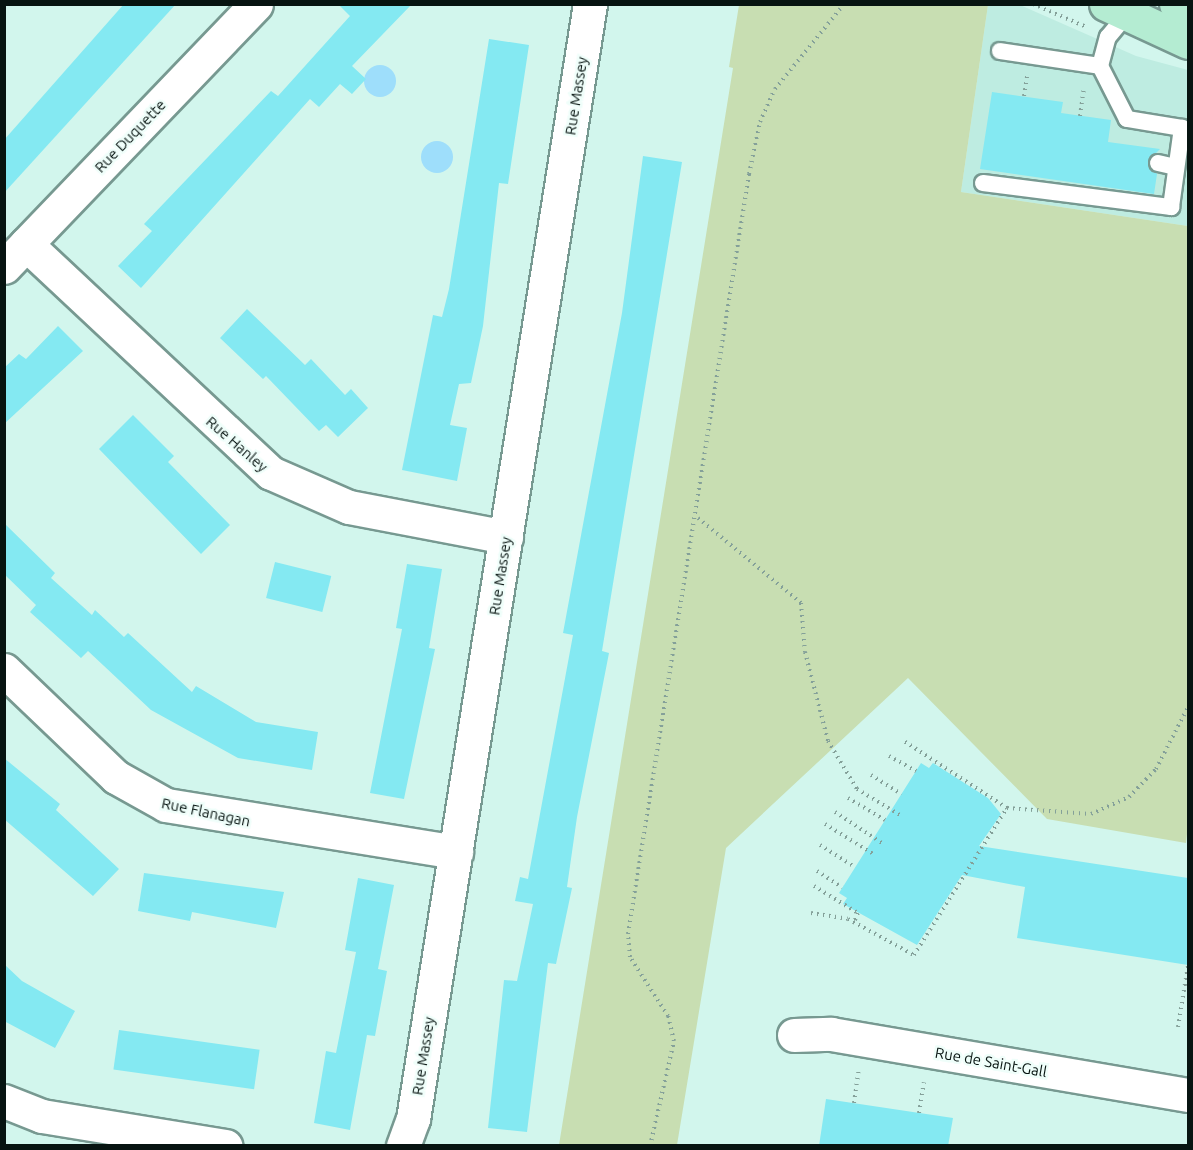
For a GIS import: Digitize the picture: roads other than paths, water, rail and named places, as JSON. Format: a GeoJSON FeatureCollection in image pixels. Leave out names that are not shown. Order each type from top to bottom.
{"type":"FeatureCollection","features":[{"type":"Feature","properties":{"kind":"street","name":"Rue Duquette"},"geometry":{"type":"LineString","coordinates":[[15,256],[256,4]]}},
{"type":"Feature","properties":{"kind":"street","name":"Rue Massey"},"geometry":{"type":"LineString","coordinates":[[403,1146],[413,1119],[590,4]]}},
{"type":"Feature","properties":{"kind":"street"},"geometry":{"type":"LineString","coordinates":[[1176,4],[1188,9]]}},
{"type":"Feature","properties":{"kind":"street"},"geometry":{"type":"LineString","coordinates":[[1122,8],[1188,42]]}},
{"type":"Feature","properties":{"kind":"street","name":"Rue Hanley"},"geometry":{"type":"LineString","coordinates":[[15,256],[271,473],[350,507],[506,537]]}},
{"type":"Feature","properties":{"kind":"street","name":"Rue Flanagan"},"geometry":{"type":"LineString","coordinates":[[4,670],[116,777],[166,805],[456,852]]}},
{"type":"Feature","properties":{"kind":"street","name":"Rue de Saint-Gall"},"geometry":{"type":"LineString","coordinates":[[794,1035],[831,1034],[1188,1095]]}},
{"type":"Feature","properties":{"kind":"street"},"geometry":{"type":"LineString","coordinates":[[4,1101],[42,1116],[226,1146]]}},
{"type":"Feature","properties":{"kind":"lane"},"geometry":{"type":"LineString","coordinates":[[1093,65],[1122,8]]}},
{"type":"Feature","properties":{"kind":"lane"},"geometry":{"type":"LineString","coordinates":[[982,183],[1171,207],[1182,128],[1127,119],[1093,65],[1000,51]]}},
{"type":"Feature","properties":{"kind":"lane"},"geometry":{"type":"LineString","coordinates":[[1158,163],[1176,167]]}},
{"type":"Feature","properties":{"kind":"water"},"geometry":{"type":"Polygon","coordinates":[[[380,65],[391,70],[396,81],[391,92],[380,97],[369,92],[364,81],[369,70],[380,65]]]}},
{"type":"Feature","properties":{"kind":"water"},"geometry":{"type":"Polygon","coordinates":[[[437,141],[448,146],[453,157],[448,168],[437,173],[426,168],[421,157],[426,146],[437,141]]]}}]}
